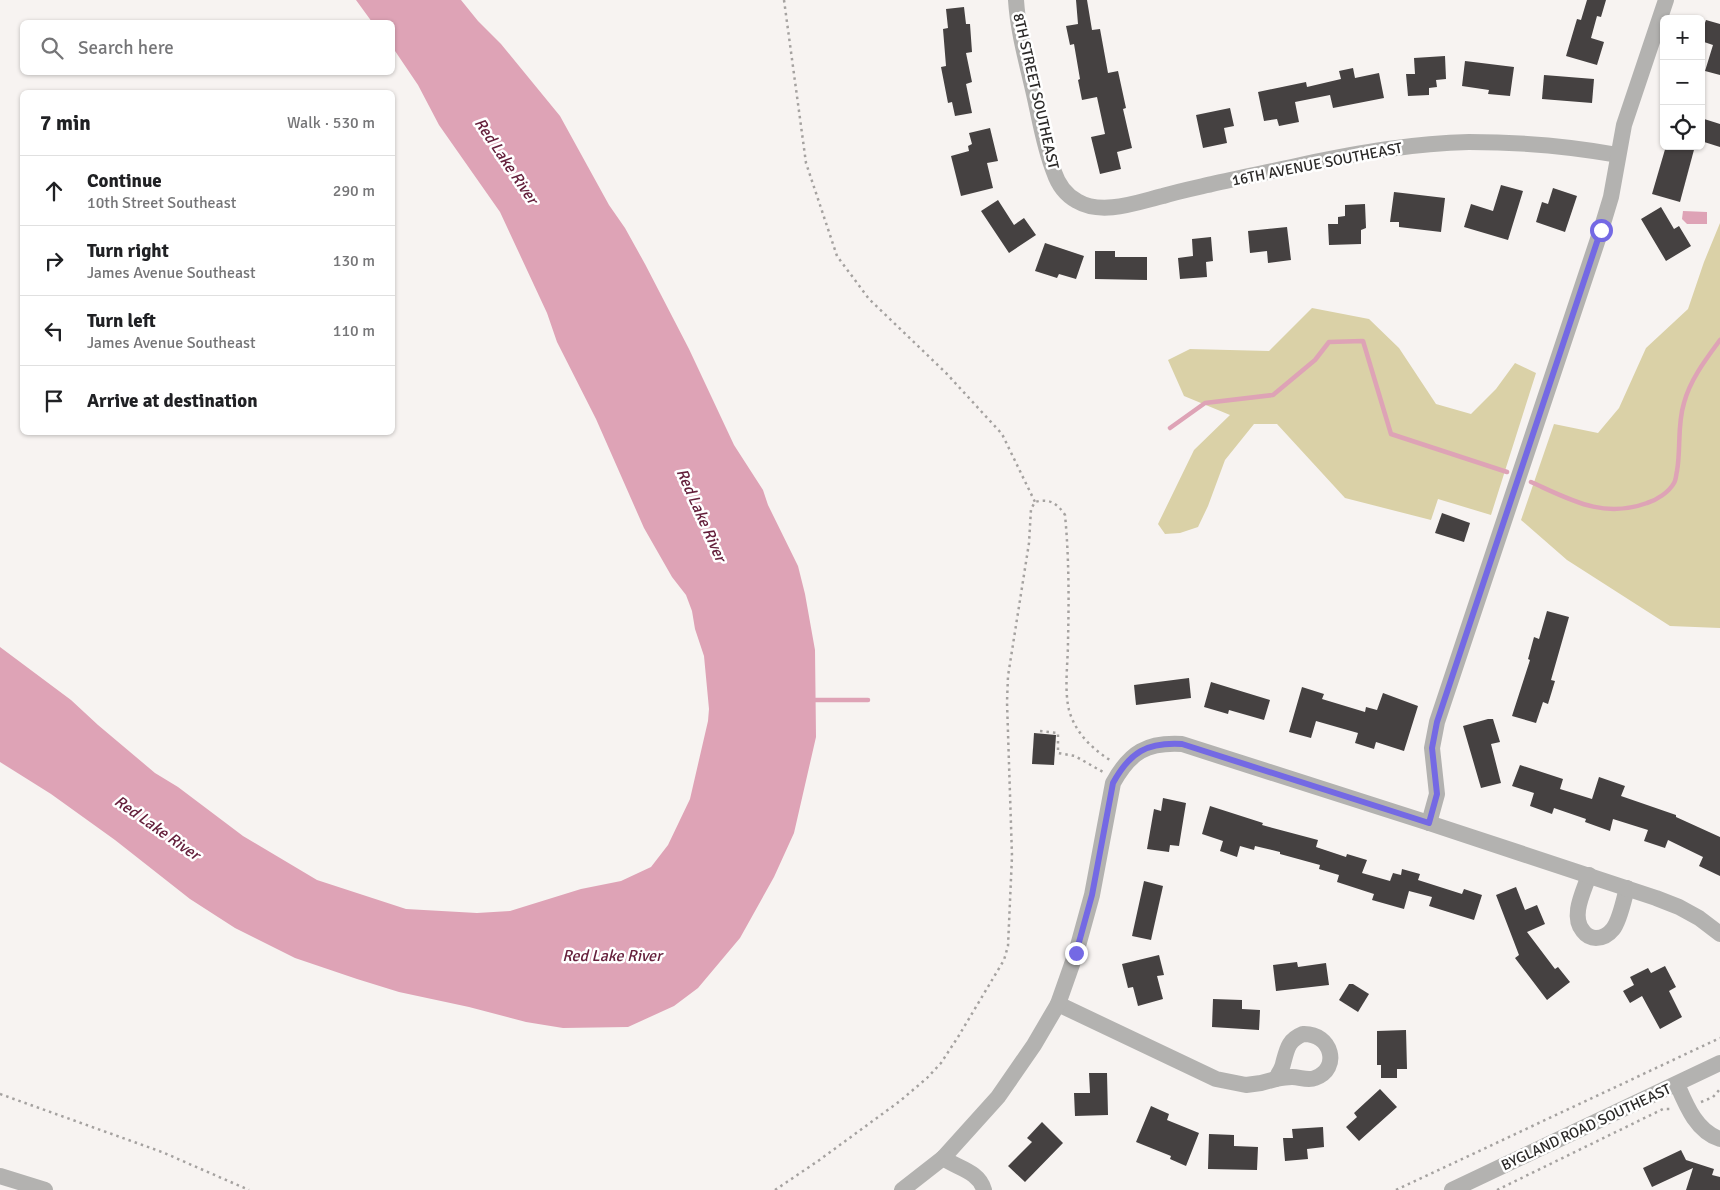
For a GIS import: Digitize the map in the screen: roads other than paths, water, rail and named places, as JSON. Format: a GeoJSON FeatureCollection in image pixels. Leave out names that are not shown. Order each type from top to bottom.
{"type":"FeatureCollection","features":[{"type":"Feature","properties":{"kind":"street","name":"8TH STREET SOUTHEAST"},"geometry":{"type":"LineString","coordinates":[[1016,0],[1020,35],[1046,148],[1054,174],[1065,192],[1078,202]]}},
{"type":"Feature","properties":{"kind":"street"},"geometry":{"type":"LineString","coordinates":[[1429,823],[1437,794],[1432,748],[1437,722],[1601,230],[1611,197],[1628,112],[1666,0]]}},
{"type":"Feature","properties":{"kind":"street","name":"16TH AVENUE SOUTHEAST"},"geometry":{"type":"LineString","coordinates":[[1078,202],[1108,208],[1130,205],[1228,180],[1316,162],[1376,150],[1427,145],[1468,142],[1508,143],[1588,150],[1618,155]]}},
{"type":"Feature","properties":{"kind":"street"},"geometry":{"type":"LineString","coordinates":[[902,1190],[920,1185],[998,1097],[1034,1045],[1058,1004],[1076,953],[1092,895],[1108,805],[1118,773],[1131,756],[1153,746],[1166,743],[1182,744],[1589,875],[1679,907],[1700,918],[1720,934]]}},
{"type":"Feature","properties":{"kind":"street"},"geometry":{"type":"LineString","coordinates":[[1589,875],[1577,920],[1585,934],[1591,937],[1599,938],[1608,934],[1614,928],[1628,888]]}},
{"type":"Feature","properties":{"kind":"street"},"geometry":{"type":"LineString","coordinates":[[1058,1004],[1216,1080],[1246,1085],[1276,1079]]}},
{"type":"Feature","properties":{"kind":"street","name":"BYGLAND ROAD SOUTHEAST"},"geometry":{"type":"LineString","coordinates":[[1452,1190],[1720,1063]]}},
{"type":"Feature","properties":{"kind":"street"},"geometry":{"type":"LineString","coordinates":[[1677,1084],[1696,1121],[1702,1128],[1720,1139]]}},
{"type":"Feature","properties":{"kind":"street"},"geometry":{"type":"LineString","coordinates":[[943,1158],[978,1178],[984,1190]]}},
{"type":"Feature","properties":{"kind":"street"},"geometry":{"type":"LineString","coordinates":[[0,1176],[44,1190]]}},
{"type":"Feature","properties":{"kind":"water","name":"Red Lake River"},"geometry":{"type":"Polygon","coordinates":[[[356,0],[461,0],[478,21],[501,44],[560,116],[609,205],[625,228],[645,264],[689,349],[734,445],[763,490],[768,505],[798,566],[815,650],[816,737],[794,833],[774,877],[740,938],[698,988],[674,1006],[628,1027],[563,1028],[526,1022],[399,992],[295,958],[235,928],[190,899],[115,840],[51,794],[0,762],[0,647],[71,700],[155,773],[178,787],[243,836],[317,880],[406,909],[477,913],[510,911],[581,889],[621,881],[651,867],[668,845],[690,799],[708,721],[709,709],[704,656],[695,629],[692,611],[686,595],[672,577],[644,528],[596,419],[557,342],[547,313],[500,212],[439,125],[418,85],[395,51],[395,20],[371,20],[356,0]]]}},
{"type":"Feature","properties":{"kind":"water"},"geometry":{"type":"Polygon","coordinates":[[[1683,211],[1707,212],[1707,224],[1687,224],[1682,219],[1683,211]]]}},
{"type":"Feature","properties":{"kind":"waterway"},"geometry":{"type":"LineString","coordinates":[[1531,482],[1574,501],[1602,508],[1616,509],[1651,502],[1669,490],[1676,479],[1682,411],[1687,394],[1699,370],[1720,340]]}},
{"type":"Feature","properties":{"kind":"waterway"},"geometry":{"type":"LineString","coordinates":[[1170,428],[1205,403],[1273,395],[1315,360],[1329,342],[1363,341],[1391,434],[1507,472]]}},
{"type":"Feature","properties":{"kind":"waterway"},"geometry":{"type":"LineString","coordinates":[[812,700],[868,700]]}}]}
